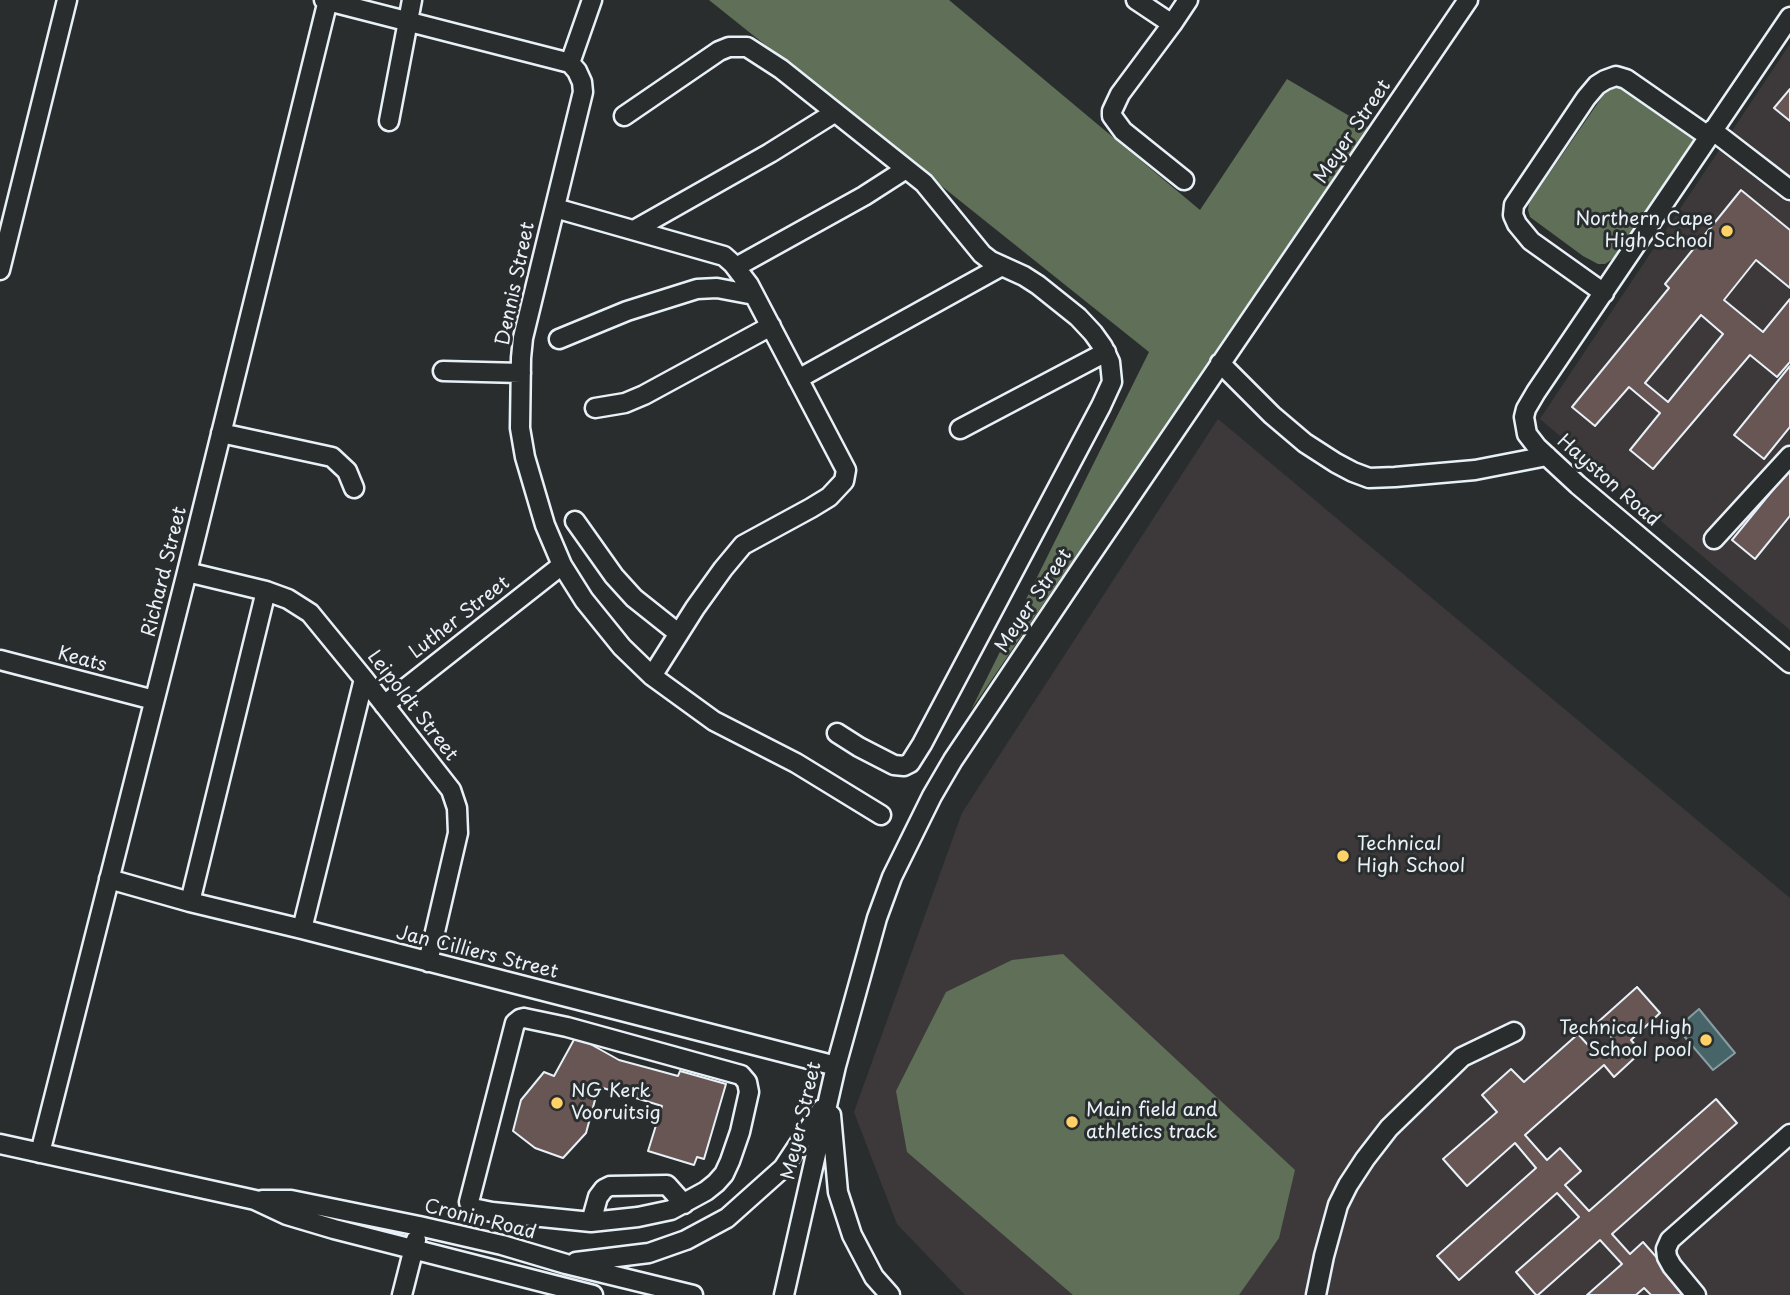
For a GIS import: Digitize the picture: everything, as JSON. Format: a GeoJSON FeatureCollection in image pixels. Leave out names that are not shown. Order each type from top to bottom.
{"type":"FeatureCollection","features":[{"type":"Feature","properties":{"kind":"street"},"geometry":{"type":"LineString","coordinates":[[0,270],[67,0]]}},
{"type":"Feature","properties":{"kind":"street"},"geometry":{"type":"LineString","coordinates":[[327,0],[570,63],[592,0]]}},
{"type":"Feature","properties":{"kind":"street","name":"Richard Street"},"geometry":{"type":"LineString","coordinates":[[40,1153],[187,572],[327,0]]}},
{"type":"Feature","properties":{"kind":"street"},"geometry":{"type":"LineString","coordinates":[[389,121],[412,0]]}},
{"type":"Feature","properties":{"kind":"street"},"geometry":{"type":"LineString","coordinates":[[1136,0],[1172,24]]}},
{"type":"Feature","properties":{"kind":"street","name":"Meyer Street"},"geometry":{"type":"LineString","coordinates":[[785,1295],[836,1066],[877,918],[892,877],[932,796],[953,760],[1060,600],[1468,0]]}},
{"type":"Feature","properties":{"kind":"street"},"geometry":{"type":"LineString","coordinates":[[1184,180],[1123,131],[1112,116],[1112,111],[1120,94],[1186,2]]}},
{"type":"Feature","properties":{"kind":"street","name":"Hayston Road"},"geometry":{"type":"LineString","coordinates":[[1790,17],[1710,133],[1526,410],[1524,417],[1527,434],[1578,485],[1790,663]]}},
{"type":"Feature","properties":{"kind":"street"},"geometry":{"type":"LineString","coordinates":[[624,116],[704,61],[729,47],[747,47],[781,69],[906,169],[933,193],[982,254],[1038,285],[1078,317],[1093,333],[1110,362],[1112,382],[1101,406],[910,763],[904,766],[894,765],[837,733]]}},
{"type":"Feature","properties":{"kind":"street","name":"Dennis Street"},"geometry":{"type":"LineString","coordinates":[[570,63],[582,82],[583,92],[523,338],[521,373],[520,428],[525,457],[545,525],[562,565],[584,600],[622,648],[652,676],[714,721],[796,763],[881,815]]}},
{"type":"Feature","properties":{"kind":"street"},"geometry":{"type":"LineString","coordinates":[[1604,293],[1531,241],[1522,232],[1513,215],[1514,205],[1521,194],[1586,98],[1605,79],[1616,76],[1626,79],[1710,133],[1790,190]]}},
{"type":"Feature","properties":{"kind":"street"},"geometry":{"type":"LineString","coordinates":[[634,230],[770,153],[834,113]]}},
{"type":"Feature","properties":{"kind":"street"},"geometry":{"type":"LineString","coordinates":[[736,267],[864,196],[906,169]]}},
{"type":"Feature","properties":{"kind":"street"},"geometry":{"type":"LineString","coordinates":[[555,208],[724,256],[736,267],[754,295],[846,470],[844,481],[829,497],[743,545],[716,578],[652,676]]}},
{"type":"Feature","properties":{"kind":"street"},"geometry":{"type":"LineString","coordinates":[[798,379],[1002,266]]}},
{"type":"Feature","properties":{"kind":"street"},"geometry":{"type":"LineString","coordinates":[[559,339],[627,311],[697,289],[717,288],[754,295]]}},
{"type":"Feature","properties":{"kind":"street"},"geometry":{"type":"LineString","coordinates":[[594,408],[645,395],[771,326]]}},
{"type":"Feature","properties":{"kind":"street"},"geometry":{"type":"LineString","coordinates":[[960,429],[1106,352]]}},
{"type":"Feature","properties":{"kind":"street"},"geometry":{"type":"LineString","coordinates":[[1220,363],[1272,415],[1306,443],[1336,463],[1370,478],[1475,470],[1547,456]]}},
{"type":"Feature","properties":{"kind":"street"},"geometry":{"type":"LineString","coordinates":[[443,371],[521,373]]}},
{"type":"Feature","properties":{"kind":"street"},"geometry":{"type":"LineString","coordinates":[[221,433],[332,457],[347,471],[354,488]]}},
{"type":"Feature","properties":{"kind":"street"},"geometry":{"type":"LineString","coordinates":[[1714,539],[1790,456]]}},
{"type":"Feature","properties":{"kind":"street"},"geometry":{"type":"LineString","coordinates":[[575,521],[602,560],[634,598],[678,633]]}},
{"type":"Feature","properties":{"kind":"street","name":"Luther Street"},"geometry":{"type":"LineString","coordinates":[[384,705],[562,565]]}},
{"type":"Feature","properties":{"kind":"street","name":"Leipoldt Street"},"geometry":{"type":"LineString","coordinates":[[187,572],[266,590],[288,599],[310,613],[451,790],[457,808],[458,833],[428,962]]}},
{"type":"Feature","properties":{"kind":"street"},"geometry":{"type":"LineString","coordinates":[[190,902],[266,590]]}},
{"type":"Feature","properties":{"kind":"street","name":"Keats"},"geometry":{"type":"LineString","coordinates":[[0,660],[154,700]]}},
{"type":"Feature","properties":{"kind":"street"},"geometry":{"type":"LineString","coordinates":[[302,929],[364,679]]}},
{"type":"Feature","properties":{"kind":"street","name":"Jan Cilliers Street"},"geometry":{"type":"LineString","coordinates":[[109,879],[836,1066]]}},
{"type":"Feature","properties":{"kind":"street"},"geometry":{"type":"LineString","coordinates":[[522,1018],[567,1027],[741,1075],[747,1082],[749,1092],[730,1161],[716,1183],[684,1204],[658,1214],[591,1222],[473,1208],[469,1202],[515,1023],[522,1018]]}},
{"type":"Feature","properties":{"kind":"street"},"geometry":{"type":"LineString","coordinates":[[1316,1295],[1338,1205],[1365,1159],[1389,1128],[1461,1057],[1514,1032]]}},
{"type":"Feature","properties":{"kind":"street"},"geometry":{"type":"LineString","coordinates":[[566,1264],[649,1253],[686,1240],[727,1218],[783,1168],[829,1097]]}},
{"type":"Feature","properties":{"kind":"street"},"geometry":{"type":"LineString","coordinates":[[829,1097],[838,1192],[852,1235],[874,1277],[890,1295]]}},
{"type":"Feature","properties":{"kind":"street"},"geometry":{"type":"LineString","coordinates":[[1696,1295],[1667,1257],[1666,1249],[1670,1240],[1790,1134]]}},
{"type":"Feature","properties":{"kind":"street","name":"Cronin Road"},"geometry":{"type":"LineString","coordinates":[[0,1144],[255,1200],[291,1200],[419,1226],[693,1295]]}},
{"type":"Feature","properties":{"kind":"street"},"geometry":{"type":"LineString","coordinates":[[591,1222],[598,1197],[604,1189],[611,1186],[667,1185],[684,1204]]}},
{"type":"Feature","properties":{"kind":"street","name":"Cronin Road"},"geometry":{"type":"LineString","coordinates":[[255,1200],[287,1215],[593,1295]]}},
{"type":"Feature","properties":{"kind":"street"},"geometry":{"type":"LineString","coordinates":[[476,1265],[492,1212]]}},
{"type":"Feature","properties":{"kind":"street"},"geometry":{"type":"LineString","coordinates":[[402,1295],[419,1226]]}},
{"type":"Feature","properties":{"kind":"shaded area","name":"Northern Cape High School"},"geometry":{"type":"Polygon","coordinates":[[[1790,44],[1790,630],[1540,419],[1790,44]]]}},
{"type":"Feature","properties":{"kind":"shaded area","name":"Technical High School"},"geometry":{"type":"Polygon","coordinates":[[[1218,419],[1790,898],[1790,1295],[965,1295],[897,1224],[854,1112],[962,813],[1218,419]]]}},
{"type":"Feature","properties":{"kind":"green space"},"geometry":{"type":"Polygon","coordinates":[[[709,0],[949,0],[1200,210],[1287,79],[1368,127],[971,710],[1149,352],[709,0]]]}},
{"type":"Feature","properties":{"kind":"green space"},"geometry":{"type":"Polygon","coordinates":[[[1621,78],[1693,133],[1693,144],[1614,258],[1605,264],[1598,264],[1530,217],[1528,210],[1529,203],[1613,81],[1621,78]]]}},
{"type":"Feature","properties":{"kind":"green space","name":"Main field and athletics track"},"geometry":{"type":"Polygon","coordinates":[[[1063,954],[1295,1170],[1279,1238],[1239,1295],[1073,1295],[907,1152],[896,1091],[946,992],[1012,960],[1063,954]]]}},
{"type":"Feature","properties":{"kind":"water","name":"Technical High School pool"},"geometry":{"type":"Polygon","coordinates":[[[1699,1009],[1735,1053],[1713,1070],[1677,1028],[1699,1009]]]}},
{"type":"Feature","properties":{"kind":"building"},"geometry":{"type":"Polygon","coordinates":[[[1790,89],[1790,121],[1774,108],[1790,89]]]}},
{"type":"Feature","properties":{"kind":"building"},"geometry":{"type":"Polygon","coordinates":[[[1741,190],[1790,230],[1790,288],[1756,260],[1724,300],[1763,332],[1790,299],[1790,362],[1777,377],[1750,355],[1653,469],[1630,450],[1660,413],[1629,387],[1595,426],[1572,407],[1669,288],[1665,284],[1741,190]],[[1701,315],[1645,383],[1668,402],[1723,334],[1701,315]]]}},
{"type":"Feature","properties":{"kind":"building"},"geometry":{"type":"Polygon","coordinates":[[[1790,366],[1790,427],[1764,459],[1734,435],[1790,366]]]}},
{"type":"Feature","properties":{"kind":"building"},"geometry":{"type":"Polygon","coordinates":[[[1790,469],[1790,516],[1755,559],[1732,540],[1790,469]]]}},
{"type":"Feature","properties":{"kind":"building"},"geometry":{"type":"Polygon","coordinates":[[[1637,987],[1660,1013],[1631,1040],[1641,1052],[1614,1077],[1604,1065],[1525,1135],[1547,1160],[1560,1148],[1581,1171],[1565,1185],[1589,1211],[1716,1099],[1737,1123],[1612,1234],[1630,1254],[1643,1242],[1690,1295],[1651,1295],[1644,1288],[1636,1295],[1587,1295],[1622,1264],[1600,1240],[1536,1295],[1516,1272],[1579,1217],[1557,1193],[1459,1280],[1437,1256],[1536,1168],[1515,1143],[1467,1186],[1443,1159],[1497,1112],[1482,1095],[1511,1069],[1524,1082],[1578,1034],[1597,1055],[1614,1040],[1598,1022],[1637,987]]]}},
{"type":"Feature","properties":{"kind":"building","name":"NG Kerk Vooruitsig"},"geometry":{"type":"Polygon","coordinates":[[[576,1036],[619,1060],[678,1076],[680,1071],[726,1084],[704,1159],[697,1157],[694,1165],[648,1151],[662,1106],[603,1088],[595,1083],[588,1095],[595,1100],[586,1133],[563,1158],[535,1148],[513,1131],[521,1100],[544,1072],[554,1076],[576,1036]]]}},
{"type":"Feature","properties":{"kind":"place","name":"Northern Cape High School"},"geometry":{"type":"Point","coordinates":[1727,231]}},
{"type":"Feature","properties":{"kind":"place","name":"Technical High School"},"geometry":{"type":"Point","coordinates":[1343,856]}},
{"type":"Feature","properties":{"kind":"place","name":"Technical High School pool"},"geometry":{"type":"Point","coordinates":[1706,1040]}},
{"type":"Feature","properties":{"kind":"place","name":"NG Kerk Vooruitsig"},"geometry":{"type":"Point","coordinates":[557,1103]}},
{"type":"Feature","properties":{"kind":"place","name":"Main field and athletics track"},"geometry":{"type":"Point","coordinates":[1072,1122]}}]}
